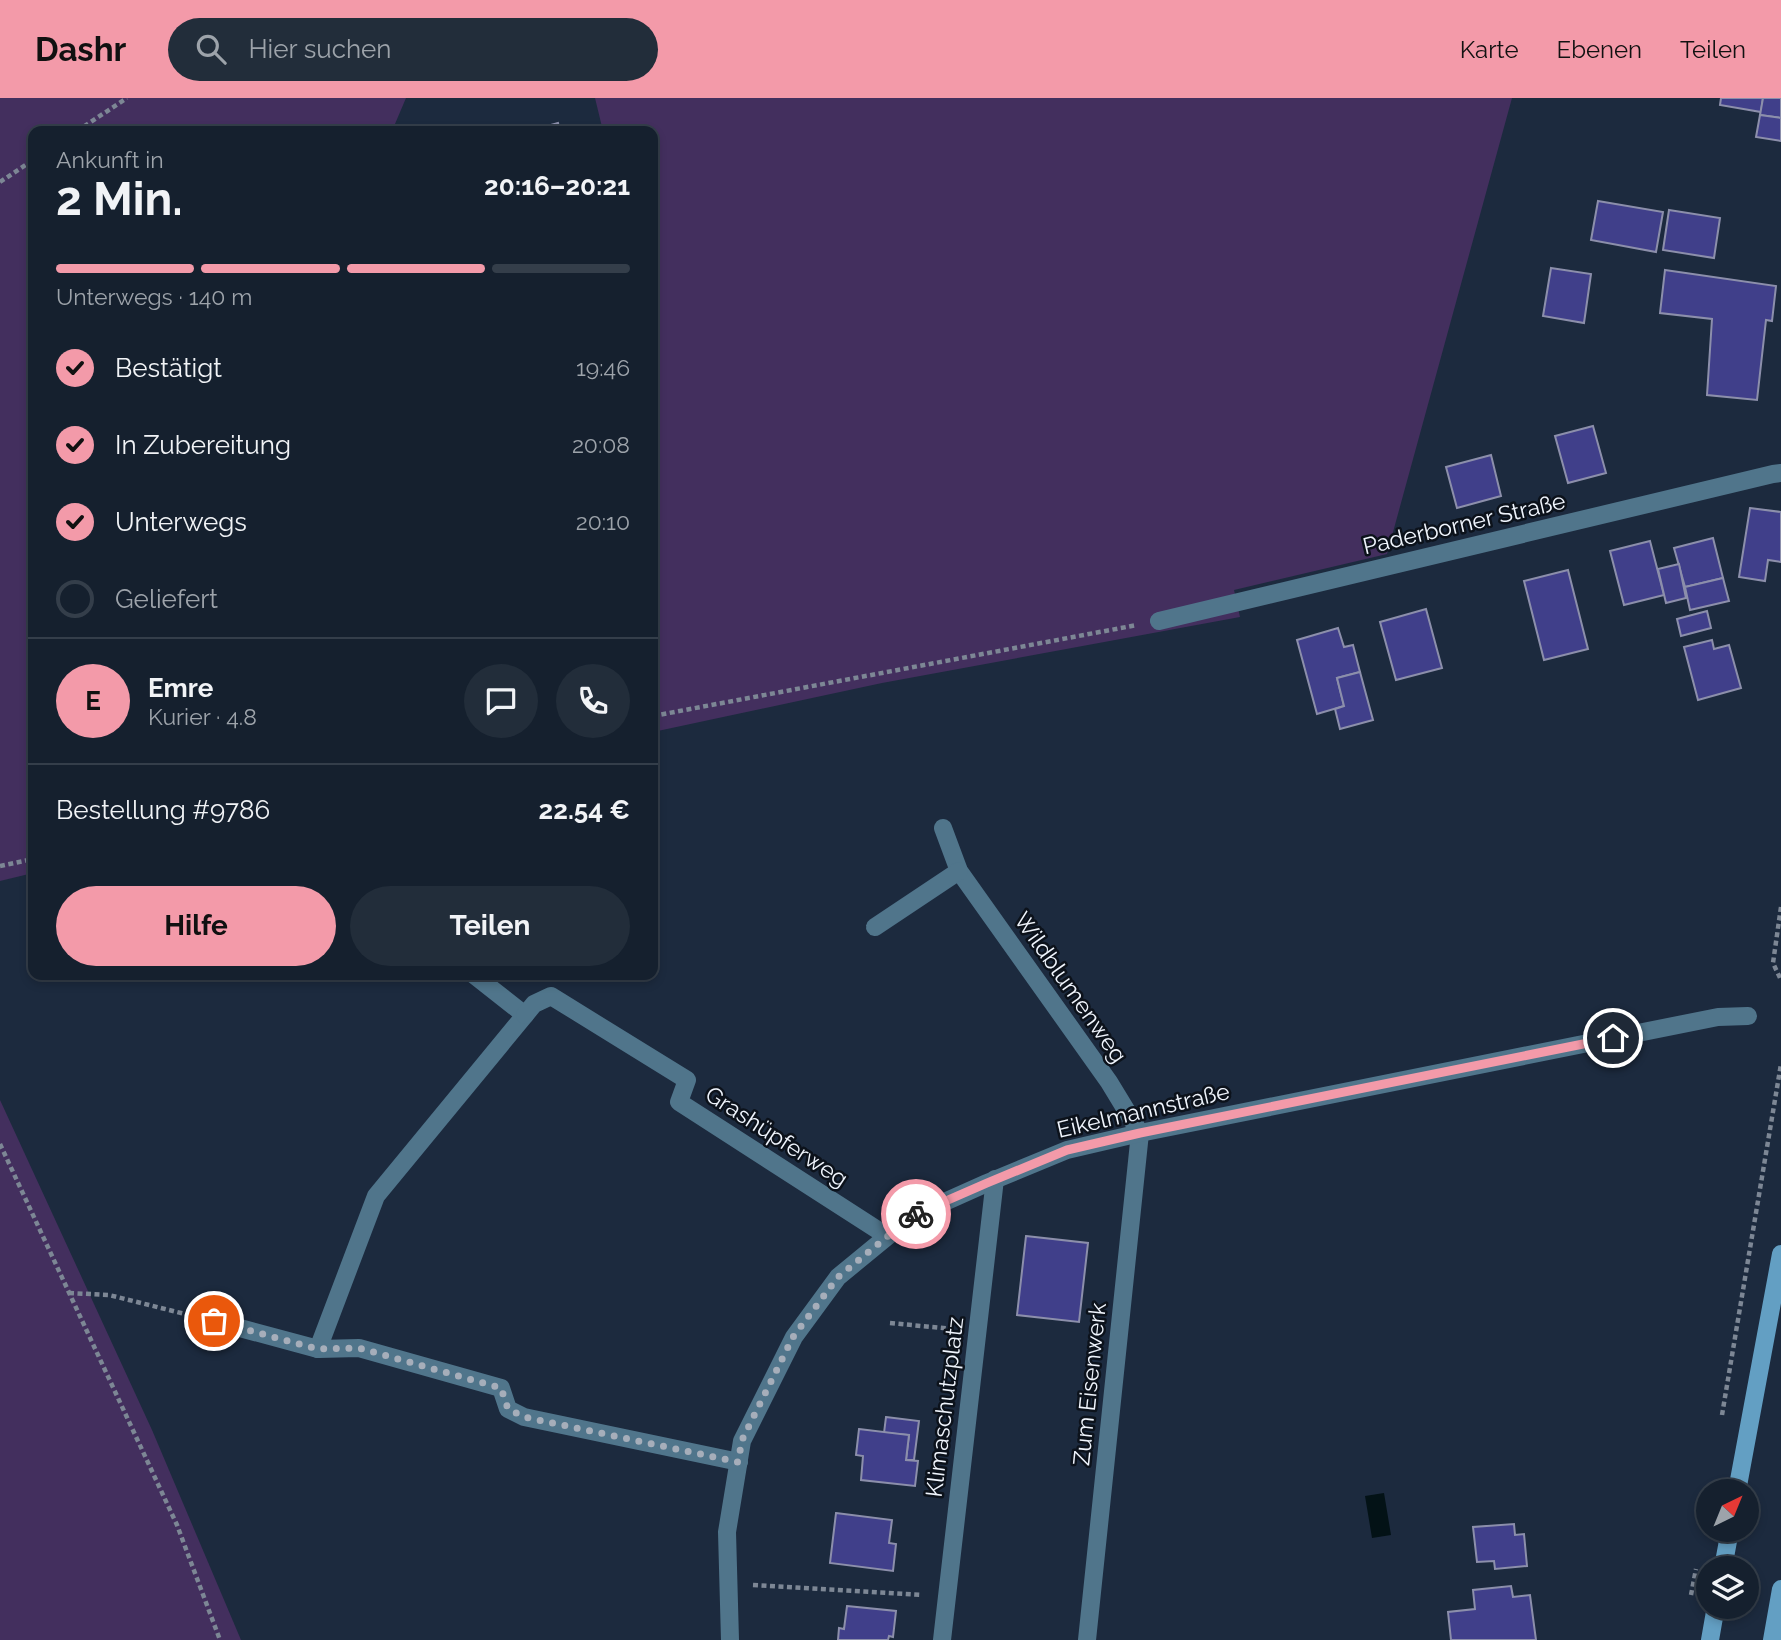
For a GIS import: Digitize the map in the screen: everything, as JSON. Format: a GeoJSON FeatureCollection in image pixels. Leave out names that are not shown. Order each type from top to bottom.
{"type":"FeatureCollection","features":[{"type":"Feature","properties":{"kind":"main road"},"geometry":{"type":"LineString","coordinates":[[1739,1479],[1781,1254]]}},
{"type":"Feature","properties":{"kind":"main road"},"geometry":{"type":"LineString","coordinates":[[1772,1640],[1781,1589]]}},
{"type":"Feature","properties":{"kind":"main road"},"geometry":{"type":"LineString","coordinates":[[1710,1640],[1714,1619]]}},
{"type":"Feature","properties":{"kind":"street","name":"Paderborner Straße"},"geometry":{"type":"LineString","coordinates":[[1159,621],[1781,473]]}},
{"type":"Feature","properties":{"kind":"street","name":"Wildblumenweg"},"geometry":{"type":"LineString","coordinates":[[943,828],[959,871],[1109,1082],[1140,1133]]}},
{"type":"Feature","properties":{"kind":"street"},"geometry":{"type":"LineString","coordinates":[[874,927],[959,871]]}},
{"type":"Feature","properties":{"kind":"street"},"geometry":{"type":"LineString","coordinates":[[480,980],[525,1015]]}},
{"type":"Feature","properties":{"kind":"street","name":"Grashüpferweg"},"geometry":{"type":"LineString","coordinates":[[318,1349],[376,1196],[534,1004],[551,996],[687,1080],[680,1102],[887,1236]]}},
{"type":"Feature","properties":{"kind":"street","name":"Eikelmannstraße"},"geometry":{"type":"LineString","coordinates":[[730,1640],[727,1532],[742,1440],[793,1337],[838,1277],[911,1217],[1067,1150],[1718,1017],[1748,1016]]}},
{"type":"Feature","properties":{"kind":"street","name":"Zum Eisenwerk"},"geometry":{"type":"LineString","coordinates":[[1087,1640],[1140,1133]]}},
{"type":"Feature","properties":{"kind":"street","name":"Klimaschutzplatz"},"geometry":{"type":"LineString","coordinates":[[942,1640],[995,1179]]}},
{"type":"Feature","properties":{"kind":"street"},"geometry":{"type":"LineString","coordinates":[[214,1321],[318,1349],[359,1348],[501,1388],[508,1409],[524,1417],[738,1462]]}},
{"type":"Feature","properties":{"kind":"path"},"geometry":{"type":"LineString","coordinates":[[85,126],[127,98]]}},
{"type":"Feature","properties":{"kind":"path"},"geometry":{"type":"LineString","coordinates":[[0,182],[28,163]]}},
{"type":"Feature","properties":{"kind":"path"},"geometry":{"type":"LineString","coordinates":[[658,715],[1159,621]]}},
{"type":"Feature","properties":{"kind":"path"},"geometry":{"type":"LineString","coordinates":[[0,866],[28,860]]}},
{"type":"Feature","properties":{"kind":"path"},"geometry":{"type":"LineString","coordinates":[[1781,907],[1773,963],[1781,980]]}},
{"type":"Feature","properties":{"kind":"path"},"geometry":{"type":"LineString","coordinates":[[1720,1424],[1781,1064]]}},
{"type":"Feature","properties":{"kind":"path"},"geometry":{"type":"LineString","coordinates":[[0,1144],[177,1525],[220,1640]]}},
{"type":"Feature","properties":{"kind":"path"},"geometry":{"type":"LineString","coordinates":[[69,1293],[109,1295],[214,1321]]}},
{"type":"Feature","properties":{"kind":"path"},"geometry":{"type":"LineString","coordinates":[[890,1323],[978,1331]]}},
{"type":"Feature","properties":{"kind":"path"},"geometry":{"type":"LineString","coordinates":[[728,1584],[947,1596]]}},
{"type":"Feature","properties":{"kind":"shaded area"},"geometry":{"type":"Polygon","coordinates":[[[0,98],[406,98],[394,126],[28,126],[28,874],[0,881],[0,98]]]}},
{"type":"Feature","properties":{"kind":"shaded area"},"geometry":{"type":"Polygon","coordinates":[[[595,98],[1512,98],[1387,554],[1234,590],[1240,617],[882,683],[658,731],[658,126],[602,126],[595,98]]]}},
{"type":"Feature","properties":{"kind":"shaded area"},"geometry":{"type":"Polygon","coordinates":[[[0,1100],[152,1430],[241,1640],[0,1640],[0,1100]]]}},
{"type":"Feature","properties":{"kind":"shaded area"},"geometry":{"type":"Polygon","coordinates":[[[1384,1493],[1391,1535],[1372,1538],[1365,1496],[1384,1493]]]}},
{"type":"Feature","properties":{"kind":"building"},"geometry":{"type":"Polygon","coordinates":[[[1721,98],[1763,98],[1761,112],[1720,105],[1721,98]]]}},
{"type":"Feature","properties":{"kind":"building"},"geometry":{"type":"Polygon","coordinates":[[[1763,98],[1781,98],[1781,118],[1760,115],[1763,98]]]}},
{"type":"Feature","properties":{"kind":"building"},"geometry":{"type":"Polygon","coordinates":[[[1760,115],[1781,118],[1781,141],[1756,137],[1760,115]]]}},
{"type":"Feature","properties":{"kind":"building"},"geometry":{"type":"Polygon","coordinates":[[[1598,201],[1663,212],[1656,252],[1591,240],[1598,201]]]}},
{"type":"Feature","properties":{"kind":"building"},"geometry":{"type":"Polygon","coordinates":[[[1669,210],[1720,218],[1714,258],[1663,250],[1669,210]]]}},
{"type":"Feature","properties":{"kind":"building"},"geometry":{"type":"Polygon","coordinates":[[[1551,268],[1591,274],[1584,323],[1543,316],[1551,268]]]}},
{"type":"Feature","properties":{"kind":"building"},"geometry":{"type":"Polygon","coordinates":[[[1665,270],[1776,286],[1772,321],[1766,320],[1757,400],[1707,395],[1712,319],[1660,313],[1665,270]]]}},
{"type":"Feature","properties":{"kind":"building"},"geometry":{"type":"Polygon","coordinates":[[[1593,426],[1606,473],[1568,483],[1555,436],[1593,426]]]}},
{"type":"Feature","properties":{"kind":"building"},"geometry":{"type":"Polygon","coordinates":[[[1491,455],[1501,496],[1457,508],[1446,467],[1491,455]]]}},
{"type":"Feature","properties":{"kind":"building"},"geometry":{"type":"Polygon","coordinates":[[[1750,508],[1781,512],[1781,562],[1768,560],[1765,581],[1739,577],[1750,508]]]}},
{"type":"Feature","properties":{"kind":"building"},"geometry":{"type":"Polygon","coordinates":[[[1713,538],[1723,578],[1685,587],[1674,548],[1713,538]]]}},
{"type":"Feature","properties":{"kind":"building"},"geometry":{"type":"Polygon","coordinates":[[[1650,541],[1664,595],[1624,605],[1610,551],[1650,541]]]}},
{"type":"Feature","properties":{"kind":"building"},"geometry":{"type":"Polygon","coordinates":[[[1679,564],[1686,598],[1666,603],[1658,569],[1679,564]]]}},
{"type":"Feature","properties":{"kind":"building"},"geometry":{"type":"Polygon","coordinates":[[[1568,570],[1588,649],[1544,660],[1524,581],[1568,570]]]}},
{"type":"Feature","properties":{"kind":"building"},"geometry":{"type":"Polygon","coordinates":[[[1723,578],[1729,601],[1690,610],[1685,587],[1723,578]]]}},
{"type":"Feature","properties":{"kind":"building"},"geometry":{"type":"Polygon","coordinates":[[[1426,609],[1442,668],[1396,680],[1380,622],[1426,609]]]}},
{"type":"Feature","properties":{"kind":"building"},"geometry":{"type":"Polygon","coordinates":[[[1707,611],[1711,628],[1681,636],[1677,619],[1707,611]]]}},
{"type":"Feature","properties":{"kind":"building"},"geometry":{"type":"Polygon","coordinates":[[[1338,628],[1344,647],[1353,645],[1360,672],[1337,678],[1344,706],[1317,714],[1297,640],[1338,628]]]}},
{"type":"Feature","properties":{"kind":"building"},"geometry":{"type":"Polygon","coordinates":[[[1712,640],[1714,649],[1729,645],[1741,688],[1698,700],[1684,647],[1712,640]]]}},
{"type":"Feature","properties":{"kind":"building"},"geometry":{"type":"Polygon","coordinates":[[[1360,672],[1373,720],[1340,729],[1335,709],[1344,706],[1337,678],[1360,672]]]}},
{"type":"Feature","properties":{"kind":"building"},"geometry":{"type":"Polygon","coordinates":[[[1026,1236],[1088,1243],[1079,1322],[1017,1315],[1026,1236]]]}},
{"type":"Feature","properties":{"kind":"building"},"geometry":{"type":"Polygon","coordinates":[[[886,1417],[919,1421],[914,1460],[906,1460],[909,1435],[884,1433],[886,1417]]]}},
{"type":"Feature","properties":{"kind":"building"},"geometry":{"type":"Polygon","coordinates":[[[859,1429],[909,1435],[906,1460],[918,1461],[915,1486],[861,1480],[863,1456],[856,1455],[859,1429]]]}},
{"type":"Feature","properties":{"kind":"building"},"geometry":{"type":"Polygon","coordinates":[[[836,1513],[892,1520],[889,1543],[896,1544],[893,1571],[830,1563],[836,1513]]]}},
{"type":"Feature","properties":{"kind":"building"},"geometry":{"type":"Polygon","coordinates":[[[1514,1524],[1515,1535],[1524,1534],[1527,1566],[1495,1569],[1494,1561],[1477,1562],[1473,1527],[1514,1524]]]}},
{"type":"Feature","properties":{"kind":"building"},"geometry":{"type":"Polygon","coordinates":[[[1511,1586],[1513,1597],[1530,1595],[1536,1640],[1451,1640],[1448,1612],[1475,1609],[1473,1590],[1511,1586]]]}},
{"type":"Feature","properties":{"kind":"building"},"geometry":{"type":"Polygon","coordinates":[[[847,1606],[896,1611],[893,1637],[889,1636],[888,1640],[838,1640],[839,1628],[844,1629],[847,1606]]]}},
{"type":"Feature","properties":{"kind":"way so far"},"geometry":{"type":"LineString","coordinates":[[214,1321],[318,1349],[359,1348],[501,1388],[508,1409],[524,1417],[738,1462],[742,1440],[793,1337],[838,1277],[916,1214]]}},
{"type":"Feature","properties":{"kind":"route"},"geometry":{"type":"LineString","coordinates":[[916,1214],[1067,1150],[1613,1038]]}}]}
